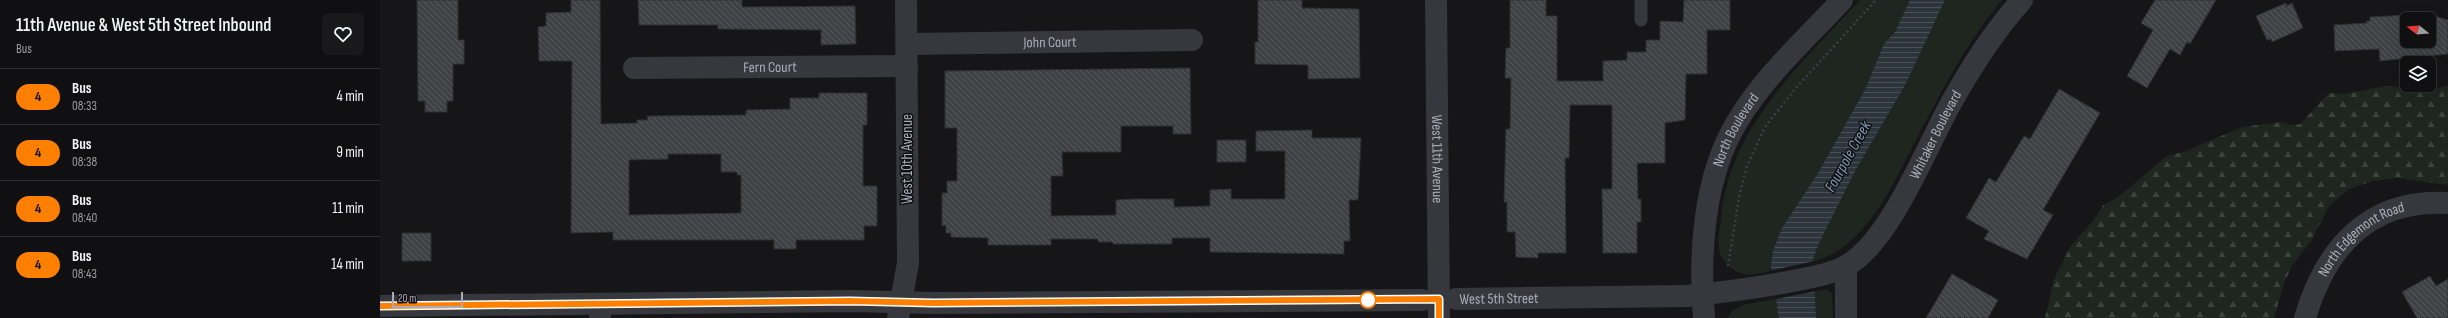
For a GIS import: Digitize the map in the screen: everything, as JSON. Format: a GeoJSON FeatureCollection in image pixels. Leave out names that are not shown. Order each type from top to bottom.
{"type":"FeatureCollection","features":[{"type":"Feature","properties":{"kind":"street","name":"West 10th Avenue"},"geometry":{"type":"LineString","coordinates":[[899,310],[908,262],[906,0]]}},
{"type":"Feature","properties":{"kind":"street","name":"West 11th Avenue"},"geometry":{"type":"LineString","coordinates":[[1436,0],[1439,304]]}},
{"type":"Feature","properties":{"kind":"street","name":"North Boulevard"},"geometry":{"type":"LineString","coordinates":[[1704,318],[1695,295],[1705,241],[1708,207],[1714,177],[1724,149],[1736,123],[1753,98],[1842,0]]}},
{"type":"Feature","properties":{"kind":"street","name":"Whitaker Boulevard"},"geometry":{"type":"LineString","coordinates":[[1846,266],[1870,246],[1881,232],[1899,202],[1972,66],[1990,40],[2022,0]]}},
{"type":"Feature","properties":{"kind":"street","name":"John Court"},"geometry":{"type":"LineString","coordinates":[[907,44],[1192,40]]}},
{"type":"Feature","properties":{"kind":"street","name":"Fern Court"},"geometry":{"type":"LineString","coordinates":[[634,68],[907,66]]}},
{"type":"Feature","properties":{"kind":"street","name":"North Edgemont Road"},"geometry":{"type":"LineString","coordinates":[[2306,318],[2327,265],[2341,245],[2357,228],[2374,216],[2396,208],[2417,204],[2448,203]]}},
{"type":"Feature","properties":{"kind":"street","name":"West 5th Street"},"geometry":{"type":"LineString","coordinates":[[380,306],[600,311],[899,310],[1439,304],[1695,295],[1773,285],[1818,275],[1846,266]]}},
{"type":"Feature","properties":{"kind":"street"},"geometry":{"type":"LineString","coordinates":[[1846,266],[1846,318]]}},
{"type":"Feature","properties":{"kind":"lane"},"geometry":{"type":"LineString","coordinates":[[1641,0],[1641,20]]}},
{"type":"Feature","properties":{"kind":"path"},"geometry":{"type":"LineString","coordinates":[[1728,266],[1740,192],[1747,166],[1765,127],[1795,89],[1876,0]]}},
{"type":"Feature","properties":{"kind":"green space"},"geometry":{"type":"Polygon","coordinates":[[[1860,0],[2002,0],[1976,34],[1965,52],[1877,211],[1857,235],[1836,252],[1815,261],[1752,275],[1737,272],[1722,258],[1718,239],[1727,186],[1738,155],[1753,126],[1771,99],[1792,73],[1860,0]]]}},
{"type":"Feature","properties":{"kind":"green space"},"geometry":{"type":"Polygon","coordinates":[[[2448,85],[2448,185],[2396,178],[2373,181],[2349,189],[2329,206],[2311,241],[2292,266],[2284,283],[2274,318],[2045,318],[2054,279],[2070,247],[2093,221],[2103,205],[2118,197],[2167,156],[2186,151],[2242,127],[2282,122],[2291,125],[2300,124],[2329,93],[2348,93],[2390,86],[2400,86],[2400,92],[2436,92],[2436,88],[2448,85]]]}},
{"type":"Feature","properties":{"kind":"green space"},"geometry":{"type":"Polygon","coordinates":[[[1827,289],[1832,293],[1833,318],[1727,318],[1733,310],[1743,305],[1827,289]]]}},
{"type":"Feature","properties":{"kind":"water","name":"Fourpole Creek"},"geometry":{"type":"Polygon","coordinates":[[[1910,0],[1945,0],[1905,85],[1855,171],[1819,243],[1813,259],[1816,318],[1779,318],[1771,266],[1773,251],[1782,228],[1817,175],[1866,88],[1884,44],[1895,32],[1910,0]]]}},
{"type":"Feature","properties":{"kind":"pier"},"geometry":{"type":"Polygon","coordinates":[[[1815,261],[1817,291],[1776,299],[1769,271],[1815,261]]]}},
{"type":"Feature","properties":{"kind":"building"},"geometry":{"type":"Polygon","coordinates":[[[417,0],[458,0],[458,40],[464,40],[464,64],[453,64],[453,101],[447,101],[447,112],[425,112],[425,101],[418,101],[417,0]]]}},
{"type":"Feature","properties":{"kind":"building"},"geometry":{"type":"Polygon","coordinates":[[[571,0],[600,0],[601,124],[637,123],[637,120],[648,120],[647,116],[746,115],[746,110],[790,109],[790,98],[819,98],[819,93],[867,93],[867,125],[863,125],[863,186],[877,186],[877,226],[864,226],[864,240],[796,240],[796,249],[774,249],[774,240],[613,240],[613,232],[571,233],[572,61],[539,61],[538,27],[546,26],[546,13],[571,12],[571,0]],[[668,154],[668,159],[629,160],[629,215],[741,213],[741,175],[737,175],[737,172],[721,172],[721,154],[668,154]]]}},
{"type":"Feature","properties":{"kind":"building"},"geometry":{"type":"Polygon","coordinates":[[[638,0],[742,0],[742,7],[855,6],[856,44],[821,45],[821,30],[718,29],[718,25],[639,25],[638,0]]]}},
{"type":"Feature","properties":{"kind":"building"},"geometry":{"type":"Polygon","coordinates":[[[1258,0],[1302,0],[1302,8],[1359,9],[1360,78],[1308,79],[1308,65],[1255,64],[1255,42],[1258,42],[1258,0]]]}},
{"type":"Feature","properties":{"kind":"building"},"geometry":{"type":"Polygon","coordinates":[[[1510,0],[1546,0],[1546,16],[1557,16],[1557,81],[1603,81],[1603,61],[1627,60],[1627,52],[1646,52],[1646,40],[1660,40],[1660,21],[1683,22],[1684,0],[1730,0],[1730,30],[1707,30],[1707,74],[1686,74],[1685,120],[1665,123],[1665,163],[1637,163],[1638,199],[1641,199],[1641,222],[1637,222],[1637,253],[1603,253],[1602,189],[1612,189],[1612,105],[1570,105],[1569,158],[1565,158],[1566,253],[1538,253],[1538,258],[1516,257],[1515,232],[1507,232],[1507,202],[1504,202],[1506,129],[1510,129],[1511,78],[1505,78],[1506,48],[1510,48],[1510,0]]]}},
{"type":"Feature","properties":{"kind":"building"},"geometry":{"type":"Polygon","coordinates":[[[2155,0],[2216,0],[2190,44],[2187,42],[2180,55],[2170,49],[2147,88],[2127,76],[2153,30],[2141,23],[2155,0]]]}},
{"type":"Feature","properties":{"kind":"building"},"geometry":{"type":"Polygon","coordinates":[[[2286,3],[2287,6],[2292,3],[2303,28],[2272,42],[2271,39],[2267,40],[2256,16],[2286,3]]]}},
{"type":"Feature","properties":{"kind":"building"},"geometry":{"type":"Polygon","coordinates":[[[2400,15],[2400,48],[2436,48],[2436,17],[2448,20],[2448,54],[2400,56],[2400,59],[2380,61],[2379,49],[2335,51],[2334,25],[2367,23],[2366,21],[2370,21],[2370,17],[2400,15]]]}},
{"type":"Feature","properties":{"kind":"building"},"geometry":{"type":"Polygon","coordinates":[[[1190,68],[1191,134],[1173,134],[1173,126],[1121,126],[1121,152],[1062,152],[1063,176],[1051,176],[1051,216],[1116,215],[1116,200],[1174,199],[1174,207],[1210,206],[1210,190],[1231,189],[1231,199],[1285,199],[1285,151],[1256,151],[1256,131],[1312,130],[1312,138],[1361,138],[1358,200],[1349,200],[1350,241],[1344,241],[1344,254],[1210,252],[1210,238],[1172,238],[1172,244],[1113,244],[1113,242],[1098,242],[1098,239],[1051,239],[1051,245],[988,245],[988,238],[951,237],[951,233],[946,233],[946,225],[942,226],[942,193],[947,193],[947,181],[957,181],[957,128],[945,128],[945,71],[1190,68]]]}},
{"type":"Feature","properties":{"kind":"building"},"geometry":{"type":"Polygon","coordinates":[[[2059,89],[2100,113],[2043,210],[2053,215],[2027,259],[1984,239],[1989,231],[1966,218],[1989,178],[1996,182],[2024,136],[2030,139],[2059,89]]]}},
{"type":"Feature","properties":{"kind":"building"},"geometry":{"type":"Polygon","coordinates":[[[1217,140],[1246,140],[1246,162],[1217,162],[1217,140]]]}},
{"type":"Feature","properties":{"kind":"building"},"geometry":{"type":"Polygon","coordinates":[[[402,233],[431,233],[431,261],[402,261],[402,233]]]}},
{"type":"Feature","properties":{"kind":"building"},"geometry":{"type":"Polygon","coordinates":[[[1952,274],[1998,300],[1988,318],[1926,318],[1952,274]]]}},
{"type":"Feature","properties":{"kind":"building"},"geometry":{"type":"Polygon","coordinates":[[[2430,276],[2436,286],[2448,279],[2448,318],[2417,318],[2402,292],[2430,276]]]}},
{"type":"Feature","properties":{"kind":"bus line","name":"4"},"geometry":{"type":"LineString","coordinates":[[380,306],[850,301],[933,303],[1439,299],[1439,318]]}}]}
